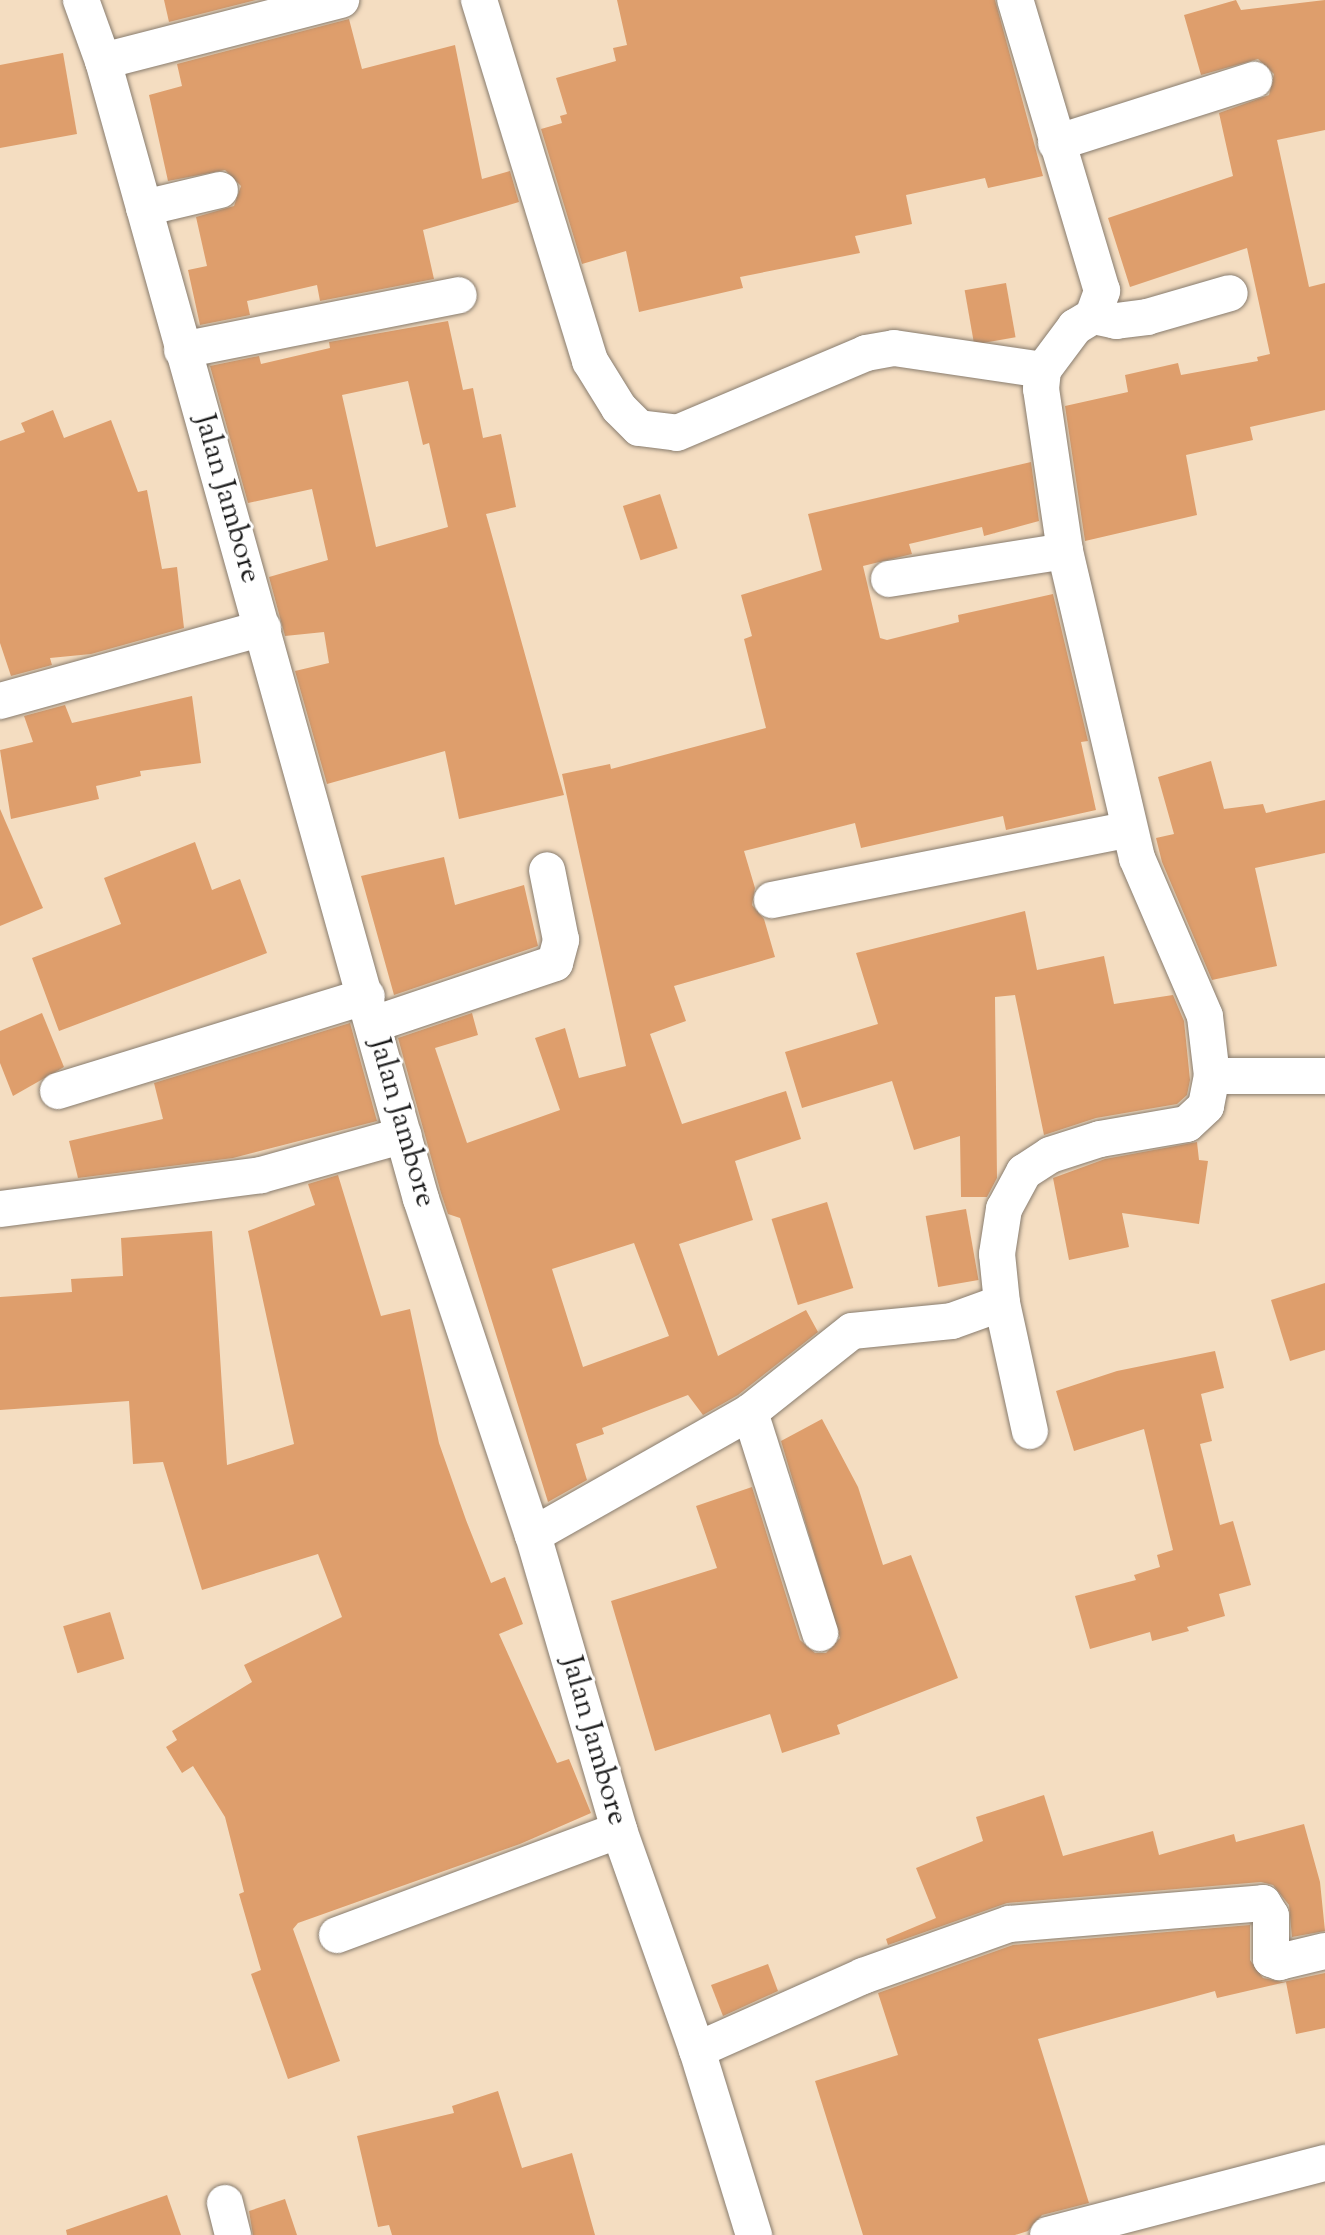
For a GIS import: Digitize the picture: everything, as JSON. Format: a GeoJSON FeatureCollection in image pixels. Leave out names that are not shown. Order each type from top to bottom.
{"type":"FeatureCollection","features":[{"type":"Feature","properties":{"kind":"street","name":"Jalan Jambore"},"geometry":{"type":"LineString","coordinates":[[81,0],[103,61],[404,1135],[533,1535],[619,1830],[697,2050],[754,2235]]}},
{"type":"Feature","properties":{"kind":"street"},"geometry":{"type":"LineString","coordinates":[[103,61],[341,0]]}},
{"type":"Feature","properties":{"kind":"street"},"geometry":{"type":"LineString","coordinates":[[479,0],[590,361],[619,408],[639,428],[677,433],[866,353],[894,348],[1043,370]]}},
{"type":"Feature","properties":{"kind":"street"},"geometry":{"type":"LineString","coordinates":[[1015,0],[1102,291],[1093,316],[1075,327],[1043,370],[1041,389],[1065,551],[1129,829],[1156,907],[1199,997],[1212,1076],[1206,1106],[1194,1120],[1100,1139],[1050,1155],[1024,1172],[1004,1209],[997,1254],[1002,1303],[1030,1431]]}},
{"type":"Feature","properties":{"kind":"street"},"geometry":{"type":"LineString","coordinates":[[1056,143],[1254,80]]}},
{"type":"Feature","properties":{"kind":"street"},"geometry":{"type":"LineString","coordinates":[[144,208],[220,190]]}},
{"type":"Feature","properties":{"kind":"street"},"geometry":{"type":"LineString","coordinates":[[1093,316],[1116,321],[1147,317],[1230,293]]}},
{"type":"Feature","properties":{"kind":"street"},"geometry":{"type":"LineString","coordinates":[[182,350],[459,295]]}},
{"type":"Feature","properties":{"kind":"street"},"geometry":{"type":"LineString","coordinates":[[889,579],[1065,551]]}},
{"type":"Feature","properties":{"kind":"street"},"geometry":{"type":"LineString","coordinates":[[0,701],[263,628]]}},
{"type":"Feature","properties":{"kind":"street"},"geometry":{"type":"LineString","coordinates":[[772,900],[1129,829]]}},
{"type":"Feature","properties":{"kind":"street"},"geometry":{"type":"LineString","coordinates":[[58,1091],[555,963],[561,940],[547,870]]}},
{"type":"Feature","properties":{"kind":"street"},"geometry":{"type":"LineString","coordinates":[[1212,1076],[1325,1076]]}},
{"type":"Feature","properties":{"kind":"street"},"geometry":{"type":"LineString","coordinates":[[0,1209],[261,1175],[404,1135]]}},
{"type":"Feature","properties":{"kind":"street"},"geometry":{"type":"LineString","coordinates":[[533,1535],[750,1412],[852,1331],[952,1321],[1002,1303]]}},
{"type":"Feature","properties":{"kind":"street"},"geometry":{"type":"LineString","coordinates":[[750,1412],[820,1633]]}},
{"type":"Feature","properties":{"kind":"street"},"geometry":{"type":"LineString","coordinates":[[337,1935],[619,1830]]}},
{"type":"Feature","properties":{"kind":"street"},"geometry":{"type":"LineString","coordinates":[[697,2050],[863,1976],[1009,1924],[1263,1903],[1271,1916],[1271,1959],[1279,1962],[1325,1951]]}},
{"type":"Feature","properties":{"kind":"street"},"geometry":{"type":"LineString","coordinates":[[1048,2235],[1116,2226],[1325,2163]]}},
{"type":"Feature","properties":{"kind":"building"},"geometry":{"type":"Polygon","coordinates":[[[164,0],[256,0],[169,22],[164,0]]]}},
{"type":"Feature","properties":{"kind":"building"},"geometry":{"type":"Polygon","coordinates":[[[617,0],[995,0],[1043,176],[988,188],[985,178],[906,195],[912,224],[855,236],[860,253],[740,277],[743,288],[639,312],[626,251],[582,264],[541,129],[562,123],[560,116],[567,114],[556,78],[616,61],[613,48],[627,45],[617,0]]]}},
{"type":"Feature","properties":{"kind":"building"},"geometry":{"type":"Polygon","coordinates":[[[1236,0],[1241,10],[1325,0],[1325,130],[1277,140],[1309,287],[1325,283],[1325,410],[1250,427],[1253,440],[1186,455],[1197,515],[1085,541],[1065,406],[1128,392],[1125,375],[1178,363],[1181,375],[1258,361],[1257,357],[1270,354],[1247,248],[1130,287],[1108,218],[1233,176],[1219,113],[1269,95],[1274,74],[1258,59],[1201,75],[1184,15],[1236,0]]]}},
{"type":"Feature","properties":{"kind":"building"},"geometry":{"type":"Polygon","coordinates":[[[349,19],[362,69],[455,45],[482,179],[510,171],[519,202],[423,230],[434,279],[320,301],[317,285],[247,301],[250,315],[200,325],[188,270],[207,266],[196,217],[234,206],[241,186],[225,170],[168,181],[149,95],[182,86],[177,64],[349,19]]]}},
{"type":"Feature","properties":{"kind":"building"},"geometry":{"type":"Polygon","coordinates":[[[63,53],[77,134],[0,148],[0,65],[63,53]]]}},
{"type":"Feature","properties":{"kind":"building"},"geometry":{"type":"Polygon","coordinates":[[[1006,283],[1016,337],[974,344],[965,290],[1006,283]]]}},
{"type":"Feature","properties":{"kind":"building"},"geometry":{"type":"Polygon","coordinates":[[[448,321],[463,390],[473,388],[483,438],[501,434],[516,507],[486,514],[564,795],[459,819],[445,751],[327,784],[295,671],[329,663],[324,632],[285,636],[269,577],[328,560],[312,489],[248,503],[210,366],[259,356],[261,364],[330,348],[329,342],[448,321]],[[408,381],[342,395],[376,547],[448,527],[429,443],[423,445],[408,381]]]}},
{"type":"Feature","properties":{"kind":"building"},"geometry":{"type":"Polygon","coordinates":[[[53,410],[64,438],[111,420],[138,492],[147,490],[162,569],[177,567],[184,628],[91,654],[50,658],[52,665],[11,676],[0,643],[0,441],[25,432],[21,423],[53,410]]]}},
{"type":"Feature","properties":{"kind":"building"},"geometry":{"type":"Polygon","coordinates":[[[1031,462],[1039,521],[984,536],[982,527],[909,544],[912,554],[863,566],[880,638],[887,640],[959,622],[958,615],[1053,594],[1088,741],[1081,742],[1096,810],[1006,830],[1003,816],[861,848],[855,823],[744,851],[755,888],[752,905],[764,919],[775,957],[674,986],[686,1021],[650,1034],[682,1124],[786,1091],[801,1139],[735,1161],[753,1220],[679,1244],[718,1356],[806,1310],[818,1332],[738,1395],[703,1415],[688,1395],[602,1428],[604,1434],[576,1444],[587,1480],[548,1502],[460,1218],[448,1214],[441,1193],[398,1038],[472,1013],[478,1035],[435,1048],[467,1143],[560,1110],[535,1038],[565,1028],[579,1078],[626,1066],[562,774],[610,764],[611,769],[766,728],[744,639],[752,636],[741,595],[822,570],[808,514],[1031,462]],[[634,1243],[552,1269],[583,1367],[669,1336],[634,1243]]]}},
{"type":"Feature","properties":{"kind":"building"},"geometry":{"type":"Polygon","coordinates":[[[660,494],[678,548],[641,560],[623,506],[660,494]]]}},
{"type":"Feature","properties":{"kind":"building"},"geometry":{"type":"Polygon","coordinates":[[[192,696],[201,763],[140,771],[141,776],[96,786],[99,799],[11,819],[0,750],[33,742],[24,716],[65,705],[72,723],[192,696]]]}},
{"type":"Feature","properties":{"kind":"building"},"geometry":{"type":"Polygon","coordinates":[[[1211,761],[1224,809],[1263,804],[1266,813],[1325,800],[1325,853],[1255,868],[1277,966],[1212,980],[1162,862],[1156,838],[1174,834],[1158,777],[1211,761]]]}},
{"type":"Feature","properties":{"kind":"building"},"geometry":{"type":"Polygon","coordinates":[[[0,809],[43,908],[0,926],[0,809]]]}},
{"type":"Feature","properties":{"kind":"building"},"geometry":{"type":"Polygon","coordinates":[[[195,842],[212,890],[240,879],[267,953],[59,1031],[32,958],[121,924],[104,878],[195,842]]]}},
{"type":"Feature","properties":{"kind":"building"},"geometry":{"type":"Polygon","coordinates":[[[444,857],[455,905],[524,885],[538,946],[394,995],[361,876],[444,857]]]}},
{"type":"Feature","properties":{"kind":"building"},"geometry":{"type":"Polygon","coordinates":[[[1025,911],[1037,970],[1104,956],[1114,1004],[1173,995],[1184,1021],[1190,1080],[1187,1095],[1177,1104],[1096,1118],[1044,1135],[1015,995],[995,997],[997,1178],[987,1197],[961,1197],[960,1136],[914,1150],[892,1081],[802,1108],[785,1052],[878,1024],[856,953],[1025,911]]]}},
{"type":"Feature","properties":{"kind":"building"},"geometry":{"type":"Polygon","coordinates":[[[42,1013],[64,1067],[13,1096],[0,1063],[0,1031],[42,1013]]]}},
{"type":"Feature","properties":{"kind":"building"},"geometry":{"type":"Polygon","coordinates":[[[350,1023],[377,1121],[233,1158],[78,1178],[69,1141],[163,1119],[154,1083],[350,1023]]]}},
{"type":"Feature","properties":{"kind":"building"},"geometry":{"type":"Polygon","coordinates":[[[1197,1142],[1199,1160],[1208,1161],[1199,1224],[1122,1213],[1129,1247],[1069,1260],[1053,1178],[1105,1159],[1197,1142]]]}},
{"type":"Feature","properties":{"kind":"building"},"geometry":{"type":"Polygon","coordinates":[[[338,1175],[381,1316],[410,1309],[439,1443],[466,1520],[491,1583],[505,1577],[523,1624],[499,1634],[557,1763],[569,1759],[591,1813],[520,1844],[298,1923],[293,1929],[340,2061],[288,2079],[251,1974],[261,1970],[239,1894],[244,1892],[225,1817],[193,1766],[182,1773],[166,1747],[177,1740],[172,1731],[252,1682],[244,1665],[342,1617],[318,1554],[202,1590],[163,1462],[133,1464],[129,1401],[0,1410],[0,1297],[72,1292],[71,1279],[123,1276],[121,1238],[212,1231],[227,1465],[294,1444],[248,1231],[315,1205],[308,1184],[338,1175]]]}},
{"type":"Feature","properties":{"kind":"building"},"geometry":{"type":"Polygon","coordinates":[[[827,1202],[853,1288],[798,1305],[772,1219],[827,1202]]]}},
{"type":"Feature","properties":{"kind":"building"},"geometry":{"type":"Polygon","coordinates":[[[966,1209],[979,1280],[938,1287],[926,1216],[966,1209]]]}},
{"type":"Feature","properties":{"kind":"building"},"geometry":{"type":"Polygon","coordinates":[[[1325,1283],[1325,1350],[1290,1361],[1271,1300],[1325,1283]]]}},
{"type":"Feature","properties":{"kind":"building"},"geometry":{"type":"Polygon","coordinates":[[[1215,1351],[1224,1388],[1201,1394],[1212,1441],[1200,1444],[1220,1525],[1233,1521],[1251,1585],[1219,1594],[1225,1616],[1187,1627],[1189,1631],[1152,1641],[1150,1632],[1090,1649],[1075,1596],[1136,1580],[1134,1575],[1160,1567],[1157,1555],[1173,1550],[1144,1429],[1074,1451],[1056,1391],[1117,1371],[1215,1351]]]}},
{"type":"Feature","properties":{"kind":"building"},"geometry":{"type":"Polygon","coordinates":[[[822,1419],[858,1487],[883,1565],[911,1555],[958,1678],[837,1725],[840,1734],[782,1753],[770,1714],[655,1751],[611,1601],[717,1568],[696,1506],[752,1487],[800,1640],[815,1653],[826,1653],[840,1638],[781,1441],[822,1419]]]}},
{"type":"Feature","properties":{"kind":"building"},"geometry":{"type":"Polygon","coordinates":[[[110,1612],[124,1659],[77,1673],[63,1626],[110,1612]]]}},
{"type":"Feature","properties":{"kind":"building"},"geometry":{"type":"Polygon","coordinates":[[[1044,1795],[1063,1856],[1153,1831],[1159,1855],[1234,1834],[1236,1842],[1304,1824],[1320,1882],[1325,1931],[1292,1937],[1289,1905],[1273,1885],[1261,1882],[1007,1903],[888,1945],[886,1939],[936,1918],[916,1868],[983,1841],[976,1817],[1044,1795]]]}},
{"type":"Feature","properties":{"kind":"building"},"geometry":{"type":"Polygon","coordinates":[[[1250,1925],[1250,1960],[1263,1978],[1283,1982],[1325,1973],[1325,2028],[1296,2034],[1286,1982],[1217,1998],[1215,1991],[1038,2039],[1089,2203],[1042,2215],[1028,2231],[1015,2235],[863,2235],[815,2081],[898,2055],[878,1993],[1013,1945],[1250,1925]]]}},
{"type":"Feature","properties":{"kind":"building"},"geometry":{"type":"Polygon","coordinates":[[[768,1964],[778,1991],[723,2016],[711,1985],[768,1964]]]}},
{"type":"Feature","properties":{"kind":"building"},"geometry":{"type":"Polygon","coordinates":[[[498,2091],[522,2168],[572,2153],[595,2235],[392,2235],[389,2225],[378,2227],[357,2136],[454,2113],[452,2106],[498,2091]]]}},
{"type":"Feature","properties":{"kind":"building"},"geometry":{"type":"Polygon","coordinates":[[[167,2195],[181,2235],[67,2235],[66,2230],[167,2195]]]}},
{"type":"Feature","properties":{"kind":"building"},"geometry":{"type":"Polygon","coordinates":[[[285,2199],[297,2235],[253,2235],[249,2211],[285,2199]]]}}]}
